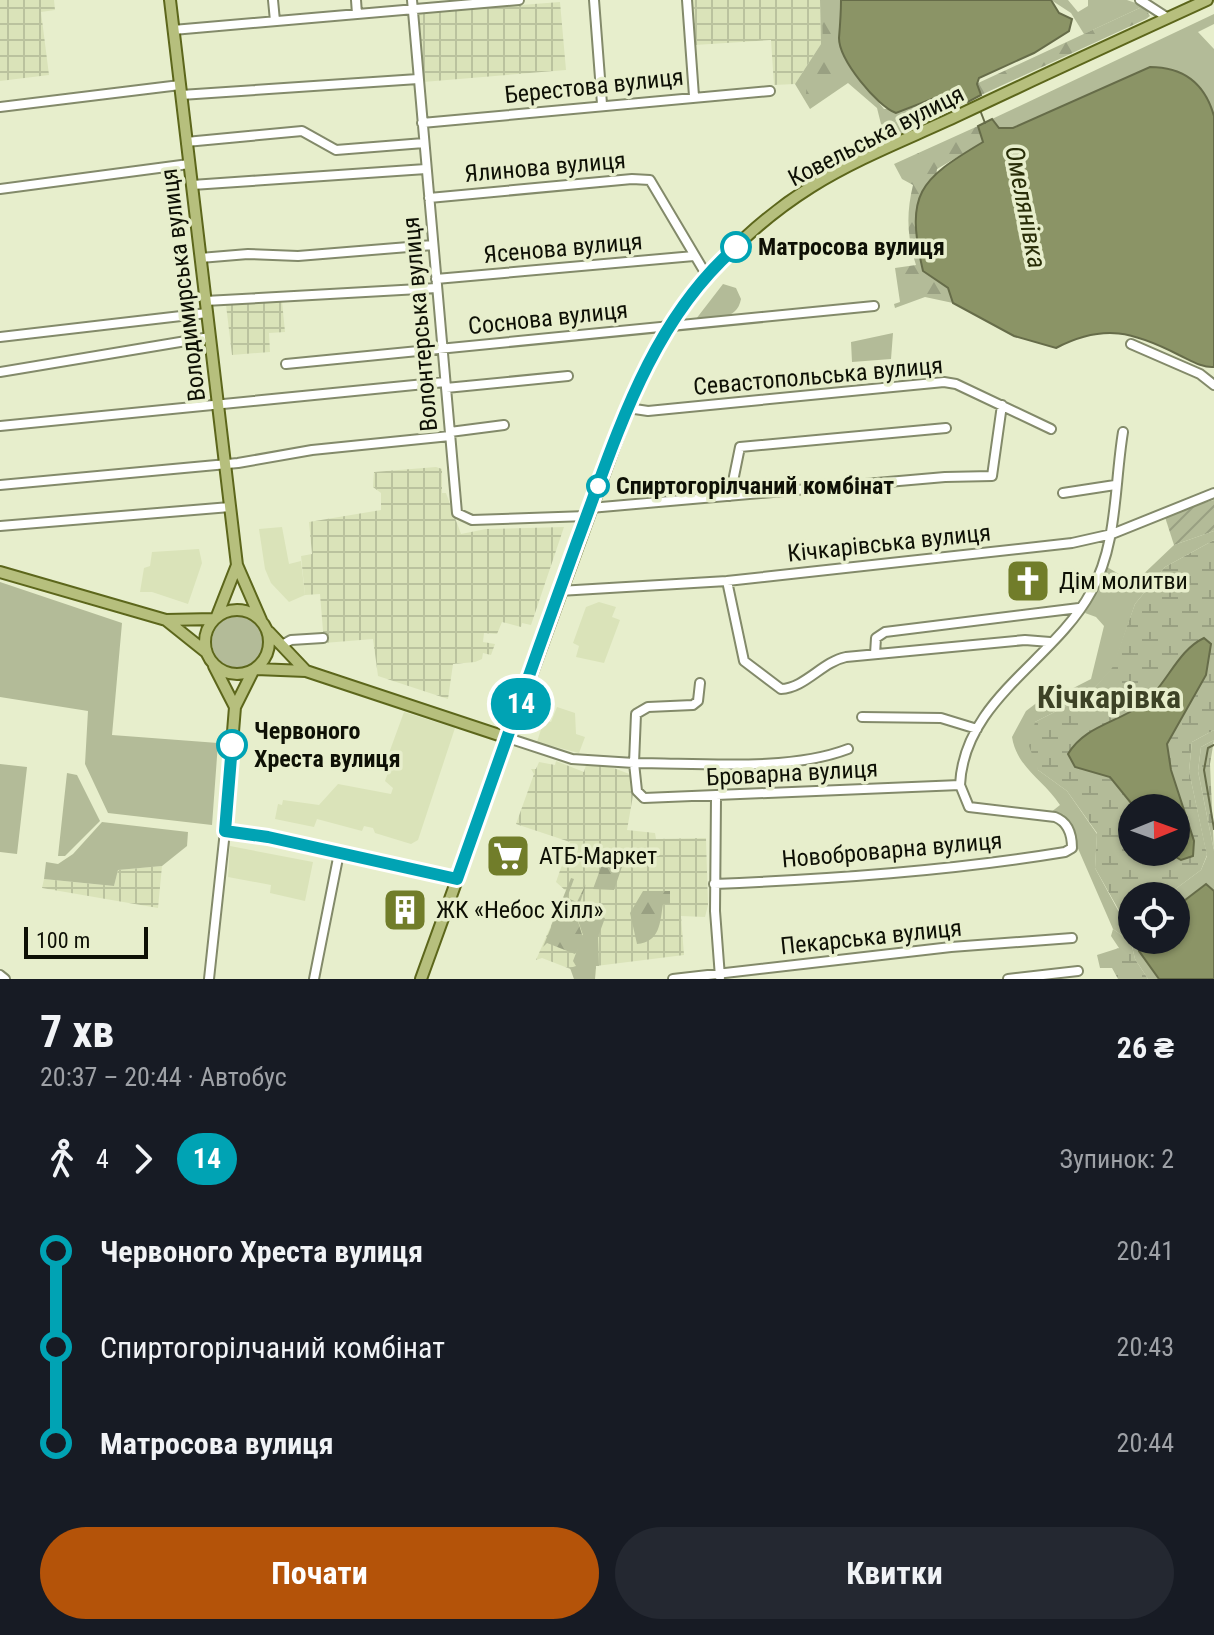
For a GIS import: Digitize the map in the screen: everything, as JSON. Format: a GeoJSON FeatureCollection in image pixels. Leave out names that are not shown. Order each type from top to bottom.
{"type":"FeatureCollection","features":[{"type":"Feature","properties":{"kind":"main road","name":"Володимирська вулиця"},"geometry":{"type":"LineString","coordinates":[[170,0],[237,565],[261,620]]}},
{"type":"Feature","properties":{"kind":"main road","name":"Ковельська вулиця"},"geometry":{"type":"LineString","coordinates":[[421,979],[559,591],[628,408],[671,325],[707,276],[762,224],[811,187],[962,113],[1207,0]]}},
{"type":"Feature","properties":{"kind":"main road","name":"Володимирська вулиця"},"geometry":{"type":"LineString","coordinates":[[216,618],[237,565]]}},
{"type":"Feature","properties":{"kind":"main road"},"geometry":{"type":"LineString","coordinates":[[0,572],[166,620],[216,618],[240,610],[261,620],[306,671]]}},
{"type":"Feature","properties":{"kind":"main road"},"geometry":{"type":"LineString","coordinates":[[206,652],[205,640],[216,618]]}},
{"type":"Feature","properties":{"kind":"main road"},"geometry":{"type":"LineString","coordinates":[[166,620],[206,652],[235,707]]}},
{"type":"Feature","properties":{"kind":"main road"},"geometry":{"type":"LineString","coordinates":[[269,632],[268,653],[235,707],[225,831],[457,879]]}},
{"type":"Feature","properties":{"kind":"main road"},"geometry":{"type":"LineString","coordinates":[[213,664],[232,675],[255,670],[306,671],[508,738]]}},
{"type":"Feature","properties":{"kind":"street"},"geometry":{"type":"LineString","coordinates":[[273,0],[275,21]]}},
{"type":"Feature","properties":{"kind":"street"},"geometry":{"type":"LineString","coordinates":[[356,0],[357,14]]}},
{"type":"Feature","properties":{"kind":"street"},"geometry":{"type":"LineString","coordinates":[[173,30],[357,14],[412,4],[519,0]]}},
{"type":"Feature","properties":{"kind":"street"},"geometry":{"type":"LineString","coordinates":[[594,0],[602,104]]}},
{"type":"Feature","properties":{"kind":"street"},"geometry":{"type":"LineString","coordinates":[[687,0],[694,96]]}},
{"type":"Feature","properties":{"kind":"street"},"geometry":{"type":"LineString","coordinates":[[1140,0],[1168,18]]}},
{"type":"Feature","properties":{"kind":"street","name":"Волонтерська вулиця"},"geometry":{"type":"LineString","coordinates":[[412,4],[456,508],[461,518],[588,512]]}},
{"type":"Feature","properties":{"kind":"street"},"geometry":{"type":"LineString","coordinates":[[0,107],[180,90],[418,79]]}},
{"type":"Feature","properties":{"kind":"street","name":"Берестова вулиця"},"geometry":{"type":"LineString","coordinates":[[422,123],[602,104],[770,91]]}},
{"type":"Feature","properties":{"kind":"street"},"geometry":{"type":"LineString","coordinates":[[186,142],[302,131],[336,150],[424,143]]}},
{"type":"Feature","properties":{"kind":"street"},"geometry":{"type":"LineString","coordinates":[[0,189],[189,164]]}},
{"type":"Feature","properties":{"kind":"street"},"geometry":{"type":"LineString","coordinates":[[192,185],[426,169]]}},
{"type":"Feature","properties":{"kind":"street","name":"Ялинова вулиця"},"geometry":{"type":"LineString","coordinates":[[429,198],[632,179],[650,180],[707,276]]}},
{"type":"Feature","properties":{"kind":"street"},"geometry":{"type":"LineString","coordinates":[[200,258],[248,254],[298,256],[433,245]]}},
{"type":"Feature","properties":{"kind":"street","name":"Ясенова вулиця"},"geometry":{"type":"LineString","coordinates":[[0,337],[206,307],[694,256]]}},
{"type":"Feature","properties":{"kind":"street","name":"Соснова вулиця"},"geometry":{"type":"LineString","coordinates":[[286,364],[874,306]]}},
{"type":"Feature","properties":{"kind":"street"},"geometry":{"type":"LineString","coordinates":[[0,372],[210,337]]}},
{"type":"Feature","properties":{"kind":"street"},"geometry":{"type":"LineString","coordinates":[[1131,344],[1200,374],[1214,385]]}},
{"type":"Feature","properties":{"kind":"street"},"geometry":{"type":"LineString","coordinates":[[0,426],[568,376]]}},
{"type":"Feature","properties":{"kind":"street","name":"Севастопольська вулиця"},"geometry":{"type":"LineString","coordinates":[[628,408],[648,411],[936,382],[956,384],[1051,429]]}},
{"type":"Feature","properties":{"kind":"street"},"geometry":{"type":"LineString","coordinates":[[588,512],[730,496],[945,477],[992,476],[1002,405]]}},
{"type":"Feature","properties":{"kind":"street"},"geometry":{"type":"LineString","coordinates":[[0,485],[225,464],[504,425]]}},
{"type":"Feature","properties":{"kind":"street"},"geometry":{"type":"LineString","coordinates":[[730,496],[740,447],[946,428]]}},
{"type":"Feature","properties":{"kind":"street"},"geometry":{"type":"LineString","coordinates":[[960,785],[966,753],[977,729],[1003,692],[1080,608],[1103,567],[1112,534],[1123,432]]}},
{"type":"Feature","properties":{"kind":"street"},"geometry":{"type":"LineString","coordinates":[[1063,493],[1115,485]]}},
{"type":"Feature","properties":{"kind":"street","name":"Кічкарівська вулиця"},"geometry":{"type":"LineString","coordinates":[[559,591],[727,581],[1047,546],[1112,534],[1214,493]]}},
{"type":"Feature","properties":{"kind":"street"},"geometry":{"type":"LineString","coordinates":[[0,526],[230,507]]}},
{"type":"Feature","properties":{"kind":"street"},"geometry":{"type":"LineString","coordinates":[[727,581],[744,661],[775,686],[794,687],[834,659],[1025,640],[1050,642]]}},
{"type":"Feature","properties":{"kind":"street"},"geometry":{"type":"LineString","coordinates":[[875,654],[876,638],[885,632],[1080,608]]}},
{"type":"Feature","properties":{"kind":"street"},"geometry":{"type":"LineString","coordinates":[[282,645],[291,640],[323,638]]}},
{"type":"Feature","properties":{"kind":"street"},"geometry":{"type":"LineString","coordinates":[[634,763],[636,714],[648,707],[693,705],[698,701],[700,683]]}},
{"type":"Feature","properties":{"kind":"street"},"geometry":{"type":"LineString","coordinates":[[862,717],[941,718],[977,729]]}},
{"type":"Feature","properties":{"kind":"street"},"geometry":{"type":"LineString","coordinates":[[508,738],[572,759],[634,763],[757,762],[827,757],[848,749]]}},
{"type":"Feature","properties":{"kind":"street","name":"Броварна вулиця"},"geometry":{"type":"LineString","coordinates":[[634,763],[637,791],[644,798],[716,798],[960,785]]}},
{"type":"Feature","properties":{"kind":"street","name":"Новоброварна вулиця"},"geometry":{"type":"LineString","coordinates":[[714,884],[899,873],[1062,853],[1072,848],[1067,828],[1059,818],[971,808],[960,785]]}},
{"type":"Feature","properties":{"kind":"street"},"geometry":{"type":"LineString","coordinates":[[716,798],[714,884],[720,976]]}},
{"type":"Feature","properties":{"kind":"street"},"geometry":{"type":"LineString","coordinates":[[209,979],[225,831]]}},
{"type":"Feature","properties":{"kind":"street"},"geometry":{"type":"LineString","coordinates":[[314,979],[339,853]]}},
{"type":"Feature","properties":{"kind":"street","name":"Пекарська вулиця"},"geometry":{"type":"LineString","coordinates":[[673,979],[951,947],[1072,938]]}},
{"type":"Feature","properties":{"kind":"street"},"geometry":{"type":"LineString","coordinates":[[1008,979],[1078,971]]}},
{"type":"Feature","properties":{"kind":"street"},"geometry":{"type":"LineString","coordinates":[[0,975],[5,979]]}},
{"type":"Feature","properties":{"kind":"shaded area"},"geometry":{"type":"Polygon","coordinates":[[[0,0],[54,0],[55,10],[41,12],[49,75],[0,81],[0,0]]]}},
{"type":"Feature","properties":{"kind":"shaded area"},"geometry":{"type":"Polygon","coordinates":[[[693,0],[820,0],[821,44],[795,84],[774,85],[771,40],[695,45],[693,0]]]}},
{"type":"Feature","properties":{"kind":"shaded area"},"geometry":{"type":"Polygon","coordinates":[[[560,2],[566,70],[423,82],[418,13],[560,2]]]}},
{"type":"Feature","properties":{"kind":"shaded area"},"geometry":{"type":"Polygon","coordinates":[[[282,301],[285,332],[269,333],[270,352],[232,355],[226,305],[282,301]]]}},
{"type":"Feature","properties":{"kind":"shaded area"},"geometry":{"type":"Polygon","coordinates":[[[442,469],[442,493],[446,493],[461,534],[486,529],[564,527],[531,625],[522,623],[521,627],[502,622],[497,634],[484,633],[483,642],[495,644],[491,655],[483,653],[482,659],[475,662],[453,664],[448,699],[378,676],[373,639],[324,643],[320,594],[305,595],[301,556],[312,554],[309,522],[381,510],[381,493],[373,487],[374,472],[442,469]]]}},
{"type":"Feature","properties":{"kind":"shaded area"},"geometry":{"type":"Polygon","coordinates":[[[282,527],[289,564],[301,561],[305,595],[289,602],[271,583],[265,569],[259,529],[282,527]]]}},
{"type":"Feature","properties":{"kind":"shaded area"},"geometry":{"type":"Polygon","coordinates":[[[199,549],[202,563],[188,604],[152,592],[140,592],[144,568],[150,566],[152,552],[199,549]]]}},
{"type":"Feature","properties":{"kind":"shaded area"},"geometry":{"type":"Polygon","coordinates":[[[599,602],[616,607],[612,617],[620,620],[604,663],[576,657],[579,646],[573,643],[586,607],[599,602]]]}},
{"type":"Feature","properties":{"kind":"shaded area"},"geometry":{"type":"Polygon","coordinates":[[[557,707],[575,713],[576,734],[585,737],[579,753],[537,742],[543,723],[541,718],[551,722],[557,707]]]}},
{"type":"Feature","properties":{"kind":"shaded area"},"geometry":{"type":"Polygon","coordinates":[[[404,712],[455,728],[418,840],[411,844],[375,833],[373,828],[364,826],[362,831],[317,819],[314,827],[275,819],[278,804],[282,805],[283,800],[319,805],[338,784],[391,794],[393,788],[385,781],[390,767],[385,764],[404,712]]]}},
{"type":"Feature","properties":{"kind":"shaded area"},"geometry":{"type":"Polygon","coordinates":[[[556,761],[584,772],[586,765],[611,767],[632,775],[635,784],[627,830],[655,833],[656,839],[706,838],[708,905],[705,917],[681,916],[684,955],[596,966],[595,979],[574,979],[573,970],[542,958],[536,960],[566,891],[556,882],[570,842],[516,824],[534,774],[531,769],[536,769],[539,762],[555,765],[556,761]]]}},
{"type":"Feature","properties":{"kind":"shaded area"},"geometry":{"type":"Polygon","coordinates":[[[230,846],[313,862],[305,901],[270,893],[271,885],[228,877],[230,846]]]}},
{"type":"Feature","properties":{"kind":"shaded area"},"geometry":{"type":"Polygon","coordinates":[[[162,866],[158,908],[42,888],[44,879],[114,886],[118,870],[162,866]]]}},
{"type":"Feature","properties":{"kind":"green space"},"geometry":{"type":"Polygon","coordinates":[[[820,0],[841,0],[839,40],[859,78],[884,109],[907,108],[952,90],[963,91],[882,128],[877,108],[848,83],[810,109],[795,84],[821,44],[820,0]]]}},
{"type":"Feature","properties":{"kind":"green space"},"geometry":{"type":"Polygon","coordinates":[[[822,0],[840,0],[835,49],[840,78],[825,96],[812,101],[806,94],[807,81],[823,54],[822,0]]]}},
{"type":"Feature","properties":{"kind":"green space"},"geometry":{"type":"Polygon","coordinates":[[[1051,0],[1068,0],[1078,12],[1088,6],[1088,0],[1127,0],[1144,6],[1084,34],[1071,13],[1051,0]]]}},
{"type":"Feature","properties":{"kind":"green space"},"geometry":{"type":"Polygon","coordinates":[[[1144,6],[1150,16],[1146,19],[981,95],[976,84],[1144,6]]]}},
{"type":"Feature","properties":{"kind":"green space"},"geometry":{"type":"Polygon","coordinates":[[[1214,14],[1214,24],[1198,32],[1214,49],[1214,116],[1201,88],[1159,67],[1013,128],[998,128],[992,119],[1214,14]]]}},
{"type":"Feature","properties":{"kind":"green space"},"geometry":{"type":"Polygon","coordinates":[[[963,91],[968,102],[887,140],[882,128],[963,91]]]}},
{"type":"Feature","properties":{"kind":"green space"},"geometry":{"type":"Polygon","coordinates":[[[978,126],[983,142],[937,169],[923,271],[949,288],[953,303],[925,297],[895,308],[894,304],[900,302],[895,268],[916,265],[908,225],[913,185],[902,179],[894,164],[978,126]]]}},
{"type":"Feature","properties":{"kind":"green space"},"geometry":{"type":"Polygon","coordinates":[[[723,284],[736,288],[741,299],[739,306],[724,317],[696,319],[723,284]]]}},
{"type":"Feature","properties":{"kind":"green space"},"geometry":{"type":"Polygon","coordinates":[[[893,333],[891,359],[852,362],[851,342],[893,333]]]}},
{"type":"Feature","properties":{"kind":"green space"},"geometry":{"type":"Polygon","coordinates":[[[1214,500],[1214,531],[1174,545],[1164,514],[1214,500]]]}},
{"type":"Feature","properties":{"kind":"green space"},"geometry":{"type":"Polygon","coordinates":[[[1214,531],[1214,540],[1165,567],[1135,604],[1113,668],[1088,695],[1035,722],[1038,770],[1067,791],[1097,834],[1095,868],[1118,910],[1118,933],[1113,929],[1063,814],[1050,813],[1060,805],[1019,757],[1012,737],[1026,711],[1043,698],[1046,702],[1091,679],[1104,626],[1096,617],[1085,613],[1107,567],[1134,583],[1174,545],[1214,531]]]}},
{"type":"Feature","properties":{"kind":"green space"},"geometry":{"type":"Polygon","coordinates":[[[1214,540],[1214,730],[1192,742],[1189,771],[1207,855],[1201,870],[1185,882],[1118,882],[1118,909],[1095,868],[1097,833],[1067,791],[1038,770],[1029,746],[1035,722],[1088,695],[1112,668],[1135,604],[1165,567],[1214,540]]]}},
{"type":"Feature","properties":{"kind":"green space"},"geometry":{"type":"Polygon","coordinates":[[[0,582],[122,623],[112,735],[218,743],[212,825],[108,813],[85,764],[88,711],[0,697],[0,582]]]}},
{"type":"Feature","properties":{"kind":"green space"},"geometry":{"type":"Polygon","coordinates":[[[238,616],[257,623],[264,642],[257,661],[238,668],[219,661],[212,642],[219,623],[238,616]]]}},
{"type":"Feature","properties":{"kind":"green space"},"geometry":{"type":"Polygon","coordinates":[[[1214,730],[1214,740],[1201,747],[1198,771],[1214,851],[1214,891],[1205,884],[1190,896],[1190,882],[1185,882],[1201,870],[1207,856],[1189,771],[1192,742],[1214,730]]]}},
{"type":"Feature","properties":{"kind":"green space"},"geometry":{"type":"Polygon","coordinates":[[[1214,740],[1210,764],[1214,851],[1198,771],[1201,747],[1214,740]]]}},
{"type":"Feature","properties":{"kind":"green space"},"geometry":{"type":"Polygon","coordinates":[[[0,764],[27,767],[17,854],[0,852],[0,764]]]}},
{"type":"Feature","properties":{"kind":"green space"},"geometry":{"type":"Polygon","coordinates":[[[67,773],[77,775],[100,821],[65,856],[58,856],[67,773]]]}},
{"type":"Feature","properties":{"kind":"green space"},"geometry":{"type":"Polygon","coordinates":[[[102,822],[188,832],[187,846],[162,866],[118,870],[114,886],[44,879],[46,862],[58,864],[73,854],[102,822]]]}},
{"type":"Feature","properties":{"kind":"green space"},"geometry":{"type":"Polygon","coordinates":[[[609,857],[624,861],[614,890],[593,889],[604,859],[609,857]]]}},
{"type":"Feature","properties":{"kind":"green space"},"geometry":{"type":"Polygon","coordinates":[[[571,878],[574,879],[567,898],[577,902],[586,884],[576,915],[584,941],[575,954],[547,943],[543,947],[571,878]]]}},
{"type":"Feature","properties":{"kind":"green space"},"geometry":{"type":"Polygon","coordinates":[[[643,891],[670,891],[670,904],[663,904],[655,935],[637,944],[630,913],[643,891]]]}},
{"type":"Feature","properties":{"kind":"green space"},"geometry":{"type":"Polygon","coordinates":[[[584,912],[605,918],[598,937],[599,966],[596,966],[595,979],[574,979],[570,968],[576,966],[573,961],[583,935],[576,915],[582,917],[584,912]]]}},
{"type":"Feature","properties":{"kind":"green space"},"geometry":{"type":"Polygon","coordinates":[[[1113,929],[1118,933],[1118,946],[1111,936],[1113,929]]]}},
{"type":"Feature","properties":{"kind":"green space"},"geometry":{"type":"Polygon","coordinates":[[[1118,948],[1118,954],[1134,954],[1148,979],[1118,979],[1112,968],[1100,968],[1097,955],[1118,948]]]}},
{"type":"Feature","properties":{"kind":"green space"},"geometry":{"type":"Polygon","coordinates":[[[1134,954],[1141,954],[1159,979],[1148,979],[1134,954]]]}},
{"type":"Feature","properties":{"kind":"water"},"geometry":{"type":"Polygon","coordinates":[[[841,0],[1051,0],[1059,13],[1072,19],[1069,31],[1034,53],[979,78],[977,84],[981,95],[968,102],[958,89],[896,113],[870,92],[845,58],[839,38],[841,0]]]}},
{"type":"Feature","properties":{"kind":"water"},"geometry":{"type":"Polygon","coordinates":[[[1150,67],[1174,70],[1192,80],[1205,95],[1214,116],[1214,367],[1196,363],[1148,341],[1119,334],[1089,335],[1056,348],[1014,336],[953,303],[948,288],[923,271],[918,245],[917,206],[931,179],[983,142],[978,126],[992,119],[999,128],[1013,128],[1150,67]]]}},
{"type":"Feature","properties":{"kind":"water"},"geometry":{"type":"Polygon","coordinates":[[[1204,638],[1211,644],[1206,675],[1167,744],[1179,794],[1124,794],[1110,777],[1075,767],[1068,754],[1075,745],[1091,731],[1140,706],[1194,644],[1204,638]]]}},
{"type":"Feature","properties":{"kind":"water"},"geometry":{"type":"Polygon","coordinates":[[[1190,829],[1194,841],[1193,856],[1190,857],[1190,829]]]}},
{"type":"Feature","properties":{"kind":"water"},"geometry":{"type":"Polygon","coordinates":[[[1206,884],[1214,891],[1214,979],[1159,979],[1141,954],[1190,954],[1190,896],[1206,884]]]}},
{"type":"Feature","properties":{"kind":"waterway","name":"Омелянівка"},"geometry":{"type":"LineString","coordinates":[[980,110],[985,123]]}},
{"type":"Feature","properties":{"kind":"waterway","name":"Омелянівка"},"geometry":{"type":"LineString","coordinates":[[1214,745],[1208,748],[1204,770],[1214,829]]}},
{"type":"Feature","properties":{"kind":"bus line","name":"14"},"geometry":{"type":"LineString","coordinates":[[232,745],[225,831],[268,837],[457,879],[559,591],[640,378],[697,288],[736,247]]}},
{"type":"Feature","properties":{"kind":"place","name":"Матросова вулиця"},"geometry":{"type":"Point","coordinates":[736,247]}},
{"type":"Feature","properties":{"kind":"place","name":"Спиртогорілчаний комбінат"},"geometry":{"type":"Point","coordinates":[598,486]}},
{"type":"Feature","properties":{"kind":"place","name":"Дім молитви"},"geometry":{"type":"Point","coordinates":[1028,581]}},
{"type":"Feature","properties":{"kind":"place","name":"Червоного Хреста вулиця"},"geometry":{"type":"Point","coordinates":[232,745]}},
{"type":"Feature","properties":{"kind":"place","name":"АТБ-Маркет"},"geometry":{"type":"Point","coordinates":[508,856]}},
{"type":"Feature","properties":{"kind":"place","name":"ЖК «Небос Хілл»"},"geometry":{"type":"Point","coordinates":[405,910]}},
{"type":"Feature","properties":{"kind":"district","name":"Кічкарівка"},"geometry":{"type":"Point","coordinates":[1109,697]}}]}
